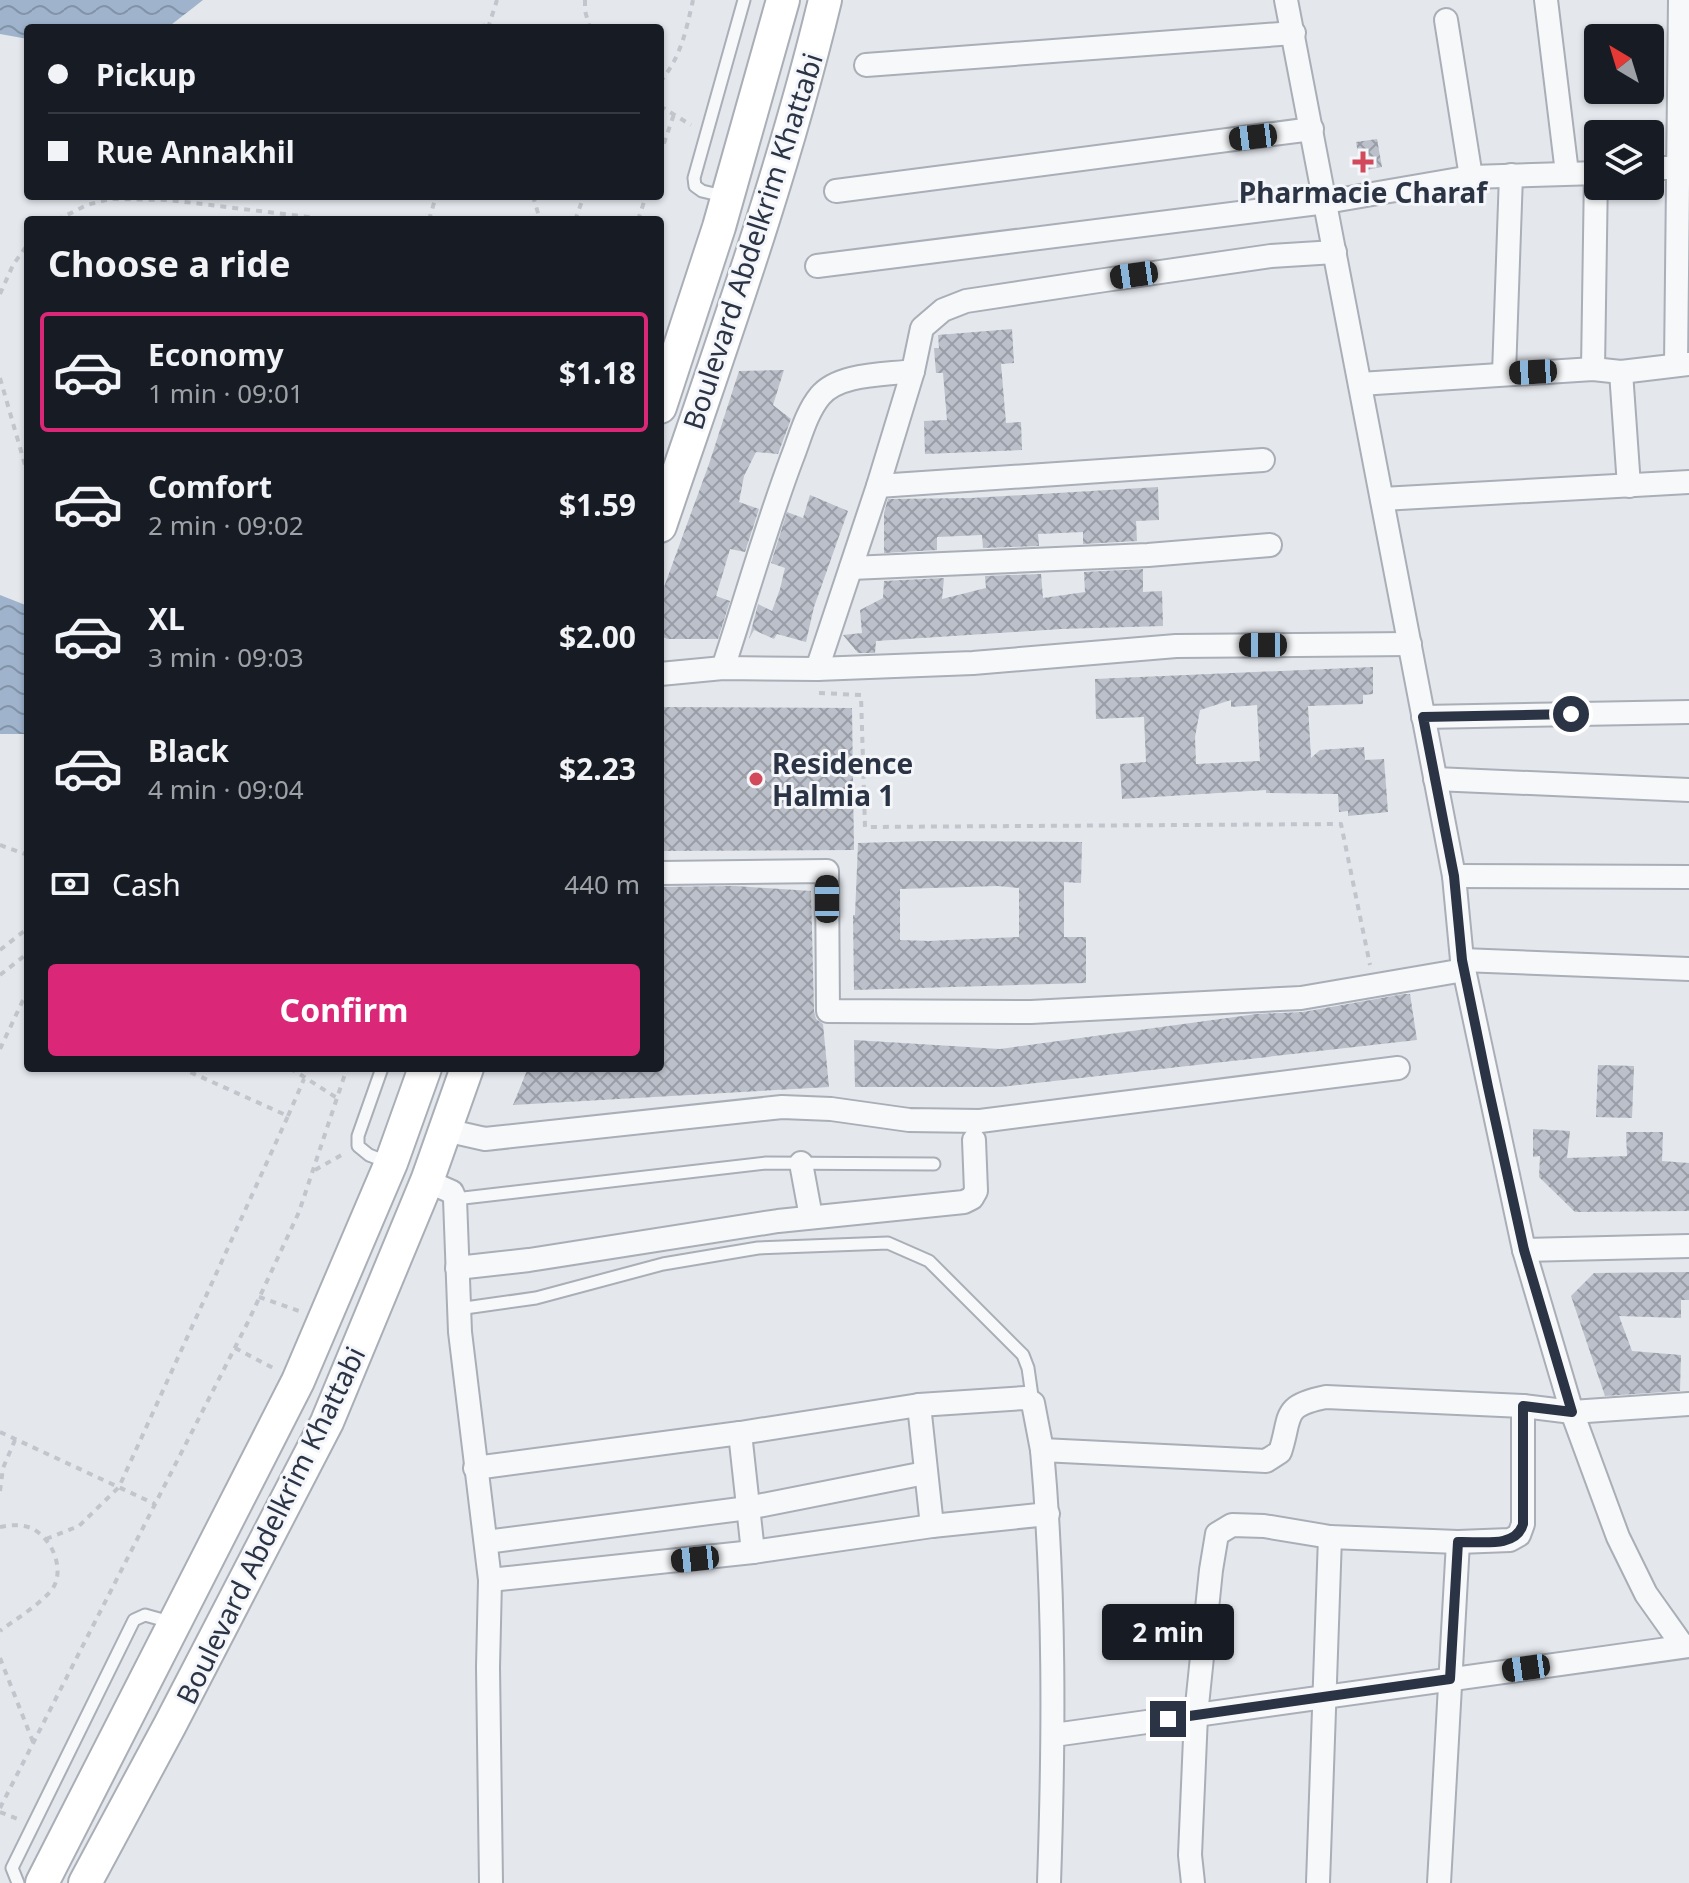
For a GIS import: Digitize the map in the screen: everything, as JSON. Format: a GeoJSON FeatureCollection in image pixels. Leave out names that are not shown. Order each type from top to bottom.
{"type":"FeatureCollection","features":[{"type":"Feature","properties":{"kind":"street","name":"Boulevard Abdelkrim Khattabi"},"geometry":{"type":"LineString","coordinates":[[664,394],[727,197],[783,0]]}},
{"type":"Feature","properties":{"kind":"street","name":"Boulevard Abdelkrim Khattabi"},"geometry":{"type":"LineString","coordinates":[[664,514],[773,191],[825,0]]}},
{"type":"Feature","properties":{"kind":"street"},"geometry":{"type":"LineString","coordinates":[[1286,0],[1454,876],[1463,965],[1524,1250],[1572,1412],[1618,1537],[1653,1606],[1686,1646]]}},
{"type":"Feature","properties":{"kind":"street"},"geometry":{"type":"LineString","coordinates":[[1546,0],[1567,173]]}},
{"type":"Feature","properties":{"kind":"street"},"geometry":{"type":"LineString","coordinates":[[1360,384],[1593,369],[1621,372],[1683,364],[1684,168],[1680,0]]}},
{"type":"Feature","properties":{"kind":"street"},"geometry":{"type":"LineString","coordinates":[[1446,20],[1471,177]]}},
{"type":"Feature","properties":{"kind":"street"},"geometry":{"type":"LineString","coordinates":[[866,65],[1294,33]]}},
{"type":"Feature","properties":{"kind":"street"},"geometry":{"type":"LineString","coordinates":[[836,191],[1312,129]]}},
{"type":"Feature","properties":{"kind":"street"},"geometry":{"type":"LineString","coordinates":[[817,266],[1326,202],[1471,177],[1584,173]]}},
{"type":"Feature","properties":{"kind":"street"},"geometry":{"type":"LineString","coordinates":[[1504,374],[1511,175]]}},
{"type":"Feature","properties":{"kind":"street"},"geometry":{"type":"LineString","coordinates":[[1593,369],[1596,200]]}},
{"type":"Feature","properties":{"kind":"street"},"geometry":{"type":"LineString","coordinates":[[817,669],[878,486],[913,371],[922,328],[943,310],[966,301],[1271,256],[1335,252]]}},
{"type":"Feature","properties":{"kind":"street"},"geometry":{"type":"LineString","coordinates":[[723,668],[778,495],[820,395],[834,385],[855,379],[913,371]]}},
{"type":"Feature","properties":{"kind":"street"},"geometry":{"type":"LineString","coordinates":[[1621,372],[1629,486]]}},
{"type":"Feature","properties":{"kind":"street"},"geometry":{"type":"LineString","coordinates":[[878,486],[1263,460]]}},
{"type":"Feature","properties":{"kind":"street"},"geometry":{"type":"LineString","coordinates":[[1382,499],[1689,482]]}},
{"type":"Feature","properties":{"kind":"street"},"geometry":{"type":"LineString","coordinates":[[851,568],[1148,555],[1270,545]]}},
{"type":"Feature","properties":{"kind":"street"},"geometry":{"type":"LineString","coordinates":[[664,674],[723,668],[817,669],[973,663],[1176,646],[1410,644]]}},
{"type":"Feature","properties":{"kind":"street"},"geometry":{"type":"LineString","coordinates":[[1423,717],[1689,712]]}},
{"type":"Feature","properties":{"kind":"street"},"geometry":{"type":"LineString","coordinates":[[1435,779],[1689,790]]}},
{"type":"Feature","properties":{"kind":"street"},"geometry":{"type":"LineString","coordinates":[[664,873],[827,871],[828,1011],[1031,1012],[1301,998],[1374,986],[1463,965],[1689,969]]}},
{"type":"Feature","properties":{"kind":"street"},"geometry":{"type":"LineString","coordinates":[[1454,876],[1689,877]]}},
{"type":"Feature","properties":{"kind":"street"},"geometry":{"type":"LineString","coordinates":[[445,1130],[485,1139],[782,1107],[831,1109],[909,1120],[980,1121],[1398,1068]]}},
{"type":"Feature","properties":{"kind":"street","name":"Boulevard Abdelkrim Khattabi"},"geometry":{"type":"LineString","coordinates":[[42,1883],[298,1381],[391,1163],[424,1072]]}},
{"type":"Feature","properties":{"kind":"street","name":"Boulevard Abdelkrim Khattabi"},"geometry":{"type":"LineString","coordinates":[[89,1876],[327,1422],[427,1181],[466,1072]]}},
{"type":"Feature","properties":{"kind":"street"},"geometry":{"type":"LineString","coordinates":[[457,1268],[811,1217],[964,1202],[972,1198],[976,1191],[974,1140]]}},
{"type":"Feature","properties":{"kind":"street"},"geometry":{"type":"LineString","coordinates":[[801,1163],[811,1217]]}},
{"type":"Feature","properties":{"kind":"street"},"geometry":{"type":"LineString","coordinates":[[427,1181],[452,1192],[455,1199],[458,1309],[490,1580],[491,1883]]}},
{"type":"Feature","properties":{"kind":"street"},"geometry":{"type":"LineString","coordinates":[[1524,1250],[1689,1246]]}},
{"type":"Feature","properties":{"kind":"street"},"geometry":{"type":"LineString","coordinates":[[1042,1450],[1266,1461],[1280,1452],[1284,1428],[1292,1411],[1305,1401],[1326,1397],[1523,1406],[1572,1412],[1689,1404]]}},
{"type":"Feature","properties":{"kind":"street"},"geometry":{"type":"LineString","coordinates":[[475,1468],[740,1433],[919,1405],[1025,1398],[1033,1403],[1042,1450],[1048,1514],[1054,1735],[1049,1883]]}},
{"type":"Feature","properties":{"kind":"street"},"geometry":{"type":"LineString","coordinates":[[919,1405],[932,1526]]}},
{"type":"Feature","properties":{"kind":"street"},"geometry":{"type":"LineString","coordinates":[[1193,1883],[1190,1855],[1196,1715],[1217,1534],[1232,1525],[1264,1526],[1330,1537],[1458,1542],[1510,1540],[1520,1533],[1523,1524],[1523,1406]]}},
{"type":"Feature","properties":{"kind":"street"},"geometry":{"type":"LineString","coordinates":[[740,1433],[753,1552]]}},
{"type":"Feature","properties":{"kind":"street"},"geometry":{"type":"LineString","coordinates":[[486,1542],[748,1508],[925,1473]]}},
{"type":"Feature","properties":{"kind":"street"},"geometry":{"type":"LineString","coordinates":[[490,1580],[753,1552],[932,1526],[1048,1514]]}},
{"type":"Feature","properties":{"kind":"street"},"geometry":{"type":"LineString","coordinates":[[1318,1883],[1330,1537]]}},
{"type":"Feature","properties":{"kind":"street"},"geometry":{"type":"LineString","coordinates":[[1439,1883],[1458,1542]]}},
{"type":"Feature","properties":{"kind":"street"},"geometry":{"type":"LineString","coordinates":[[1054,1735],[1686,1646]]}},
{"type":"Feature","properties":{"kind":"street"},"geometry":{"type":"LineString","coordinates":[[58,1851],[89,1876]]}},
{"type":"Feature","properties":{"kind":"lane"},"geometry":{"type":"LineString","coordinates":[[727,197],[702,191],[695,186],[694,178],[744,0]]}},
{"type":"Feature","properties":{"kind":"lane"},"geometry":{"type":"LineString","coordinates":[[381,1072],[358,1136],[358,1146],[369,1155],[391,1163]]}},
{"type":"Feature","properties":{"kind":"lane"},"geometry":{"type":"LineString","coordinates":[[455,1199],[766,1163],[934,1164]]}},
{"type":"Feature","properties":{"kind":"lane"},"geometry":{"type":"LineString","coordinates":[[458,1309],[536,1298],[663,1264],[758,1248],[888,1243],[929,1261],[1023,1355],[1033,1403]]}},
{"type":"Feature","properties":{"kind":"lane"},"geometry":{"type":"LineString","coordinates":[[18,1883],[12,1868],[134,1620],[145,1615],[174,1624]]}},
{"type":"Feature","properties":{"kind":"path"},"geometry":{"type":"LineString","coordinates":[[488,24],[497,0]]}},
{"type":"Feature","properties":{"kind":"path"},"geometry":{"type":"LineString","coordinates":[[585,0],[589,24]]}},
{"type":"Feature","properties":{"kind":"path"},"geometry":{"type":"LineString","coordinates":[[664,78],[683,46],[693,0]]}},
{"type":"Feature","properties":{"kind":"path"},"geometry":{"type":"LineString","coordinates":[[664,108],[707,134]]}},
{"type":"Feature","properties":{"kind":"path"},"geometry":{"type":"LineString","coordinates":[[664,143],[674,114]]}},
{"type":"Feature","properties":{"kind":"path"},"geometry":{"type":"LineString","coordinates":[[65,216],[106,200]]}},
{"type":"Feature","properties":{"kind":"path"},"geometry":{"type":"LineString","coordinates":[[169,200],[300,216]]}},
{"type":"Feature","properties":{"kind":"path"},"geometry":{"type":"LineString","coordinates":[[0,294],[24,250]]}},
{"type":"Feature","properties":{"kind":"path"},"geometry":{"type":"LineString","coordinates":[[0,378],[24,462]]}},
{"type":"Feature","properties":{"kind":"path"},"geometry":{"type":"LineString","coordinates":[[813,693],[861,695],[865,827],[1341,824],[1374,986]]}},
{"type":"Feature","properties":{"kind":"path"},"geometry":{"type":"LineString","coordinates":[[0,845],[24,854]]}},
{"type":"Feature","properties":{"kind":"path"},"geometry":{"type":"LineString","coordinates":[[0,950],[24,931]]}},
{"type":"Feature","properties":{"kind":"path"},"geometry":{"type":"LineString","coordinates":[[0,975],[24,956]]}},
{"type":"Feature","properties":{"kind":"path"},"geometry":{"type":"LineString","coordinates":[[0,1049],[24,998]]}},
{"type":"Feature","properties":{"kind":"path"},"geometry":{"type":"LineString","coordinates":[[190,1072],[288,1116]]}},
{"type":"Feature","properties":{"kind":"path"},"geometry":{"type":"LineString","coordinates":[[295,1072],[337,1098]]}},
{"type":"Feature","properties":{"kind":"path"},"geometry":{"type":"LineString","coordinates":[[0,1808],[235,1348],[299,1212],[346,1072]]}},
{"type":"Feature","properties":{"kind":"path"},"geometry":{"type":"LineString","coordinates":[[46,1539],[79,1526],[119,1487],[304,1079]]}},
{"type":"Feature","properties":{"kind":"path"},"geometry":{"type":"LineString","coordinates":[[313,1171],[358,1146]]}},
{"type":"Feature","properties":{"kind":"path"},"geometry":{"type":"LineString","coordinates":[[259,1297],[323,1322]]}},
{"type":"Feature","properties":{"kind":"path"},"geometry":{"type":"LineString","coordinates":[[235,1348],[298,1381]]}},
{"type":"Feature","properties":{"kind":"path"},"geometry":{"type":"LineString","coordinates":[[0,1432],[155,1504]]}},
{"type":"Feature","properties":{"kind":"path"},"geometry":{"type":"LineString","coordinates":[[0,1491],[3,1468],[16,1439]]}},
{"type":"Feature","properties":{"kind":"path"},"geometry":{"type":"LineString","coordinates":[[0,1527],[14,1524],[32,1528],[46,1539],[55,1554],[57,1573],[52,1590],[0,1631]]}},
{"type":"Feature","properties":{"kind":"path"},"geometry":{"type":"LineString","coordinates":[[0,1658],[33,1743]]}},
{"type":"Feature","properties":{"kind":"water"},"geometry":{"type":"Polygon","coordinates":[[[0,0],[203,0],[172,24],[24,24],[24,38],[0,34],[0,0]]]}},
{"type":"Feature","properties":{"kind":"water"},"geometry":{"type":"Polygon","coordinates":[[[0,595],[24,604],[24,734],[0,734],[0,595]]]}},
{"type":"Feature","properties":{"kind":"building"},"geometry":{"type":"Polygon","coordinates":[[[1377,139],[1382,167],[1361,171],[1356,142],[1377,139]]]}},
{"type":"Feature","properties":{"kind":"building"},"geometry":{"type":"Polygon","coordinates":[[[1012,329],[1014,363],[1001,364],[1006,423],[1021,422],[1022,450],[925,454],[924,421],[947,420],[943,373],[936,373],[934,348],[939,348],[938,335],[1012,329]]]}},
{"type":"Feature","properties":{"kind":"building"},"geometry":{"type":"Polygon","coordinates":[[[784,370],[773,405],[791,419],[778,454],[756,452],[744,476],[739,502],[759,509],[745,552],[730,549],[716,596],[730,601],[718,639],[668,639],[664,638],[664,587],[739,371],[784,370]]]}},
{"type":"Feature","properties":{"kind":"building"},"geometry":{"type":"Polygon","coordinates":[[[1158,487],[1159,520],[1136,521],[1137,541],[1083,544],[1083,532],[1038,534],[1039,546],[983,548],[982,535],[937,537],[937,550],[884,553],[884,513],[888,499],[972,498],[1158,487]]]}},
{"type":"Feature","properties":{"kind":"building"},"geometry":{"type":"Polygon","coordinates":[[[810,495],[848,511],[814,607],[806,642],[777,634],[774,639],[754,630],[749,639],[758,604],[772,611],[780,589],[785,568],[771,563],[787,512],[803,518],[810,495]]]}},
{"type":"Feature","properties":{"kind":"building"},"geometry":{"type":"Polygon","coordinates":[[[1143,569],[1143,592],[1162,591],[1163,626],[876,641],[875,653],[858,653],[843,635],[862,633],[860,610],[883,598],[884,581],[944,578],[942,599],[986,588],[985,576],[1041,574],[1043,598],[1085,592],[1084,572],[1143,569]]]}},
{"type":"Feature","properties":{"kind":"building"},"geometry":{"type":"Polygon","coordinates":[[[1373,667],[1373,694],[1363,695],[1363,704],[1308,706],[1311,758],[1320,750],[1364,747],[1365,760],[1384,759],[1388,812],[1348,816],[1348,811],[1339,812],[1338,794],[1266,793],[1266,790],[1122,799],[1120,764],[1146,762],[1144,717],[1096,719],[1095,679],[1373,667]],[[1231,700],[1200,710],[1195,737],[1196,764],[1260,761],[1257,705],[1231,707],[1231,700]]]}},
{"type":"Feature","properties":{"kind":"building","name":"Residence Halmia 1"},"geometry":{"type":"Polygon","coordinates":[[[664,707],[852,708],[854,850],[664,851],[664,707]]]}},
{"type":"Feature","properties":{"kind":"building"},"geometry":{"type":"Polygon","coordinates":[[[1082,842],[1081,883],[1064,882],[1064,937],[1086,937],[1086,983],[854,990],[853,915],[858,843],[1082,842]],[[1019,888],[900,889],[900,940],[1019,937],[1019,888]]]}},
{"type":"Feature","properties":{"kind":"building"},"geometry":{"type":"Polygon","coordinates":[[[735,886],[811,891],[814,1011],[816,1019],[823,1024],[829,1087],[513,1105],[526,1072],[664,1072],[664,887],[735,886]]]}},
{"type":"Feature","properties":{"kind":"building"},"geometry":{"type":"Polygon","coordinates":[[[1410,994],[1417,1040],[1001,1087],[855,1087],[854,1040],[1000,1049],[1257,1014],[1303,1012],[1410,994]]]}},
{"type":"Feature","properties":{"kind":"building"},"geometry":{"type":"Polygon","coordinates":[[[1598,1065],[1634,1066],[1632,1118],[1596,1117],[1598,1065]]]}},
{"type":"Feature","properties":{"kind":"building"},"geometry":{"type":"Polygon","coordinates":[[[1533,1129],[1570,1131],[1567,1158],[1627,1156],[1626,1132],[1663,1132],[1662,1161],[1689,1163],[1689,1211],[1575,1212],[1539,1177],[1540,1156],[1533,1157],[1533,1129]]]}},
{"type":"Feature","properties":{"kind":"building"},"geometry":{"type":"Polygon","coordinates":[[[1689,1272],[1689,1300],[1681,1300],[1681,1318],[1619,1316],[1632,1351],[1681,1355],[1680,1391],[1605,1396],[1571,1296],[1594,1273],[1689,1272]]]}},
{"type":"Feature","properties":{"kind":"place","name":"Pharmacie Charaf"},"geometry":{"type":"Point","coordinates":[1363,162]}},
{"type":"Feature","properties":{"kind":"place","name":"Residence Halmia 1"},"geometry":{"type":"Point","coordinates":[756,779]}},
{"type":"Feature","properties":{"kind":"route"},"geometry":{"type":"LineString","coordinates":[[1168,1719],[1450,1679],[1458,1542],[1510,1540],[1519,1535],[1523,1524],[1523,1406],[1572,1412],[1524,1250],[1488,1087],[1462,960],[1454,876],[1423,717],[1571,714]]}}]}
